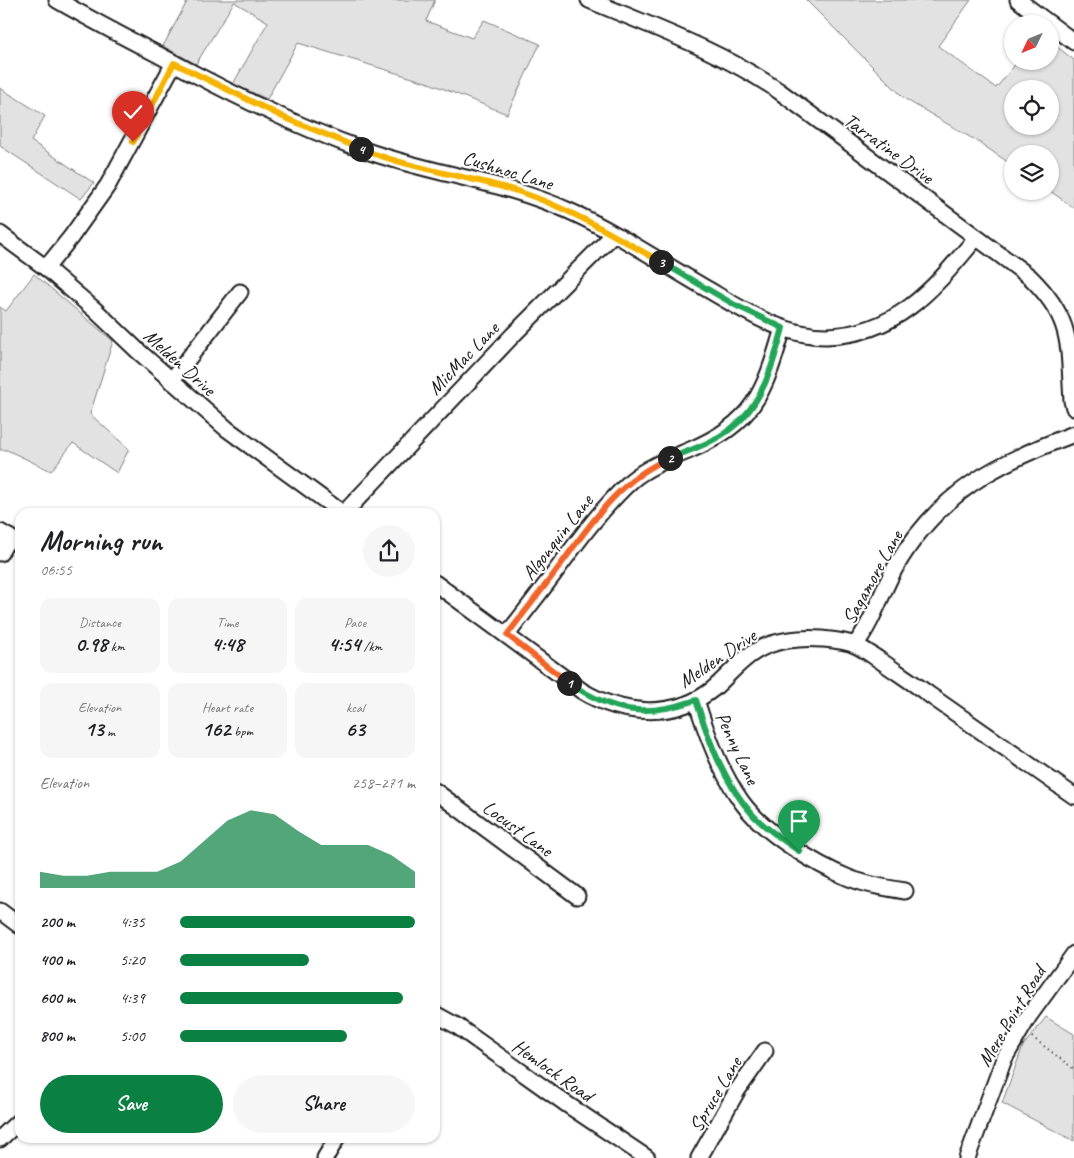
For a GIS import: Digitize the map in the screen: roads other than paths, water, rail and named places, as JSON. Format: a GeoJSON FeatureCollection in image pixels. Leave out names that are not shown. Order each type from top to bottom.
{"type":"FeatureCollection","features":[{"type":"Feature","properties":{"kind":"street","name":"Cushnoc Lane"},"geometry":{"type":"LineString","coordinates":[[58,0],[174,63],[283,117],[346,144],[393,160],[520,192],[566,210],[735,305],[783,328],[809,334],[830,336],[877,326],[922,299],[976,238]]}},
{"type":"Feature","properties":{"kind":"street","name":"Tarratine Drive"},"geometry":{"type":"LineString","coordinates":[[589,0],[695,45],[747,70],[779,91],[1030,277],[1055,304],[1063,321],[1068,340],[1074,408]]}},
{"type":"Feature","properties":{"kind":"street"},"geometry":{"type":"LineString","coordinates":[[1018,0],[1038,15]]}},
{"type":"Feature","properties":{"kind":"street"},"geometry":{"type":"LineString","coordinates":[[1059,31],[1074,42]]}},
{"type":"Feature","properties":{"kind":"street"},"geometry":{"type":"LineString","coordinates":[[46,268],[108,185],[174,63]]}},
{"type":"Feature","properties":{"kind":"street","name":"Melden Drive"},"geometry":{"type":"LineString","coordinates":[[0,234],[46,268],[95,310],[226,429],[335,508]]}},
{"type":"Feature","properties":{"kind":"street","name":"MicMac Lane"},"geometry":{"type":"LineString","coordinates":[[349,508],[513,335],[613,235]]}},
{"type":"Feature","properties":{"kind":"street"},"geometry":{"type":"LineString","coordinates":[[171,381],[240,292]]}},
{"type":"Feature","properties":{"kind":"street","name":"Algonquin Lane"},"geometry":{"type":"LineString","coordinates":[[507,635],[598,515],[627,485],[644,472],[665,460],[722,435],[743,418],[758,397],[768,374],[783,328]]}},
{"type":"Feature","properties":{"kind":"street","name":"Sagamore Lane"},"geometry":{"type":"LineString","coordinates":[[856,646],[908,547],[942,507],[961,490],[990,470],[1028,452],[1074,434]]}},
{"type":"Feature","properties":{"kind":"street"},"geometry":{"type":"LineString","coordinates":[[0,553],[10,538]]}},
{"type":"Feature","properties":{"kind":"street","name":"Melden Drive"},"geometry":{"type":"LineString","coordinates":[[440,587],[566,681],[598,701],[626,710],[648,711],[668,709],[696,700],[713,689],[756,651],[772,645],[788,641],[811,639],[836,641],[856,646],[903,676],[1074,796]]}},
{"type":"Feature","properties":{"kind":"street","name":"Penny Lane"},"geometry":{"type":"LineString","coordinates":[[696,700],[714,751],[732,786],[742,802],[768,829],[799,851],[832,870],[868,884],[905,891]]}},
{"type":"Feature","properties":{"kind":"street","name":"Locust Lane"},"geometry":{"type":"LineString","coordinates":[[440,796],[577,896]]}},
{"type":"Feature","properties":{"kind":"street","name":"Mere Point Road"},"geometry":{"type":"LineString","coordinates":[[967,1158],[1004,1059],[1043,995],[1074,954]]}},
{"type":"Feature","properties":{"kind":"street","name":"Hemlock Road"},"geometry":{"type":"LineString","coordinates":[[440,1017],[457,1026],[564,1103],[648,1158]]}},
{"type":"Feature","properties":{"kind":"street","name":"Spruce Lane"},"geometry":{"type":"LineString","coordinates":[[699,1158],[737,1091],[765,1051]]}},
{"type":"Feature","properties":{"kind":"street"},"geometry":{"type":"LineString","coordinates":[[0,1139],[15,1125]]}},
{"type":"Feature","properties":{"kind":"street"},"geometry":{"type":"LineString","coordinates":[[325,1158],[334,1143]]}}]}
